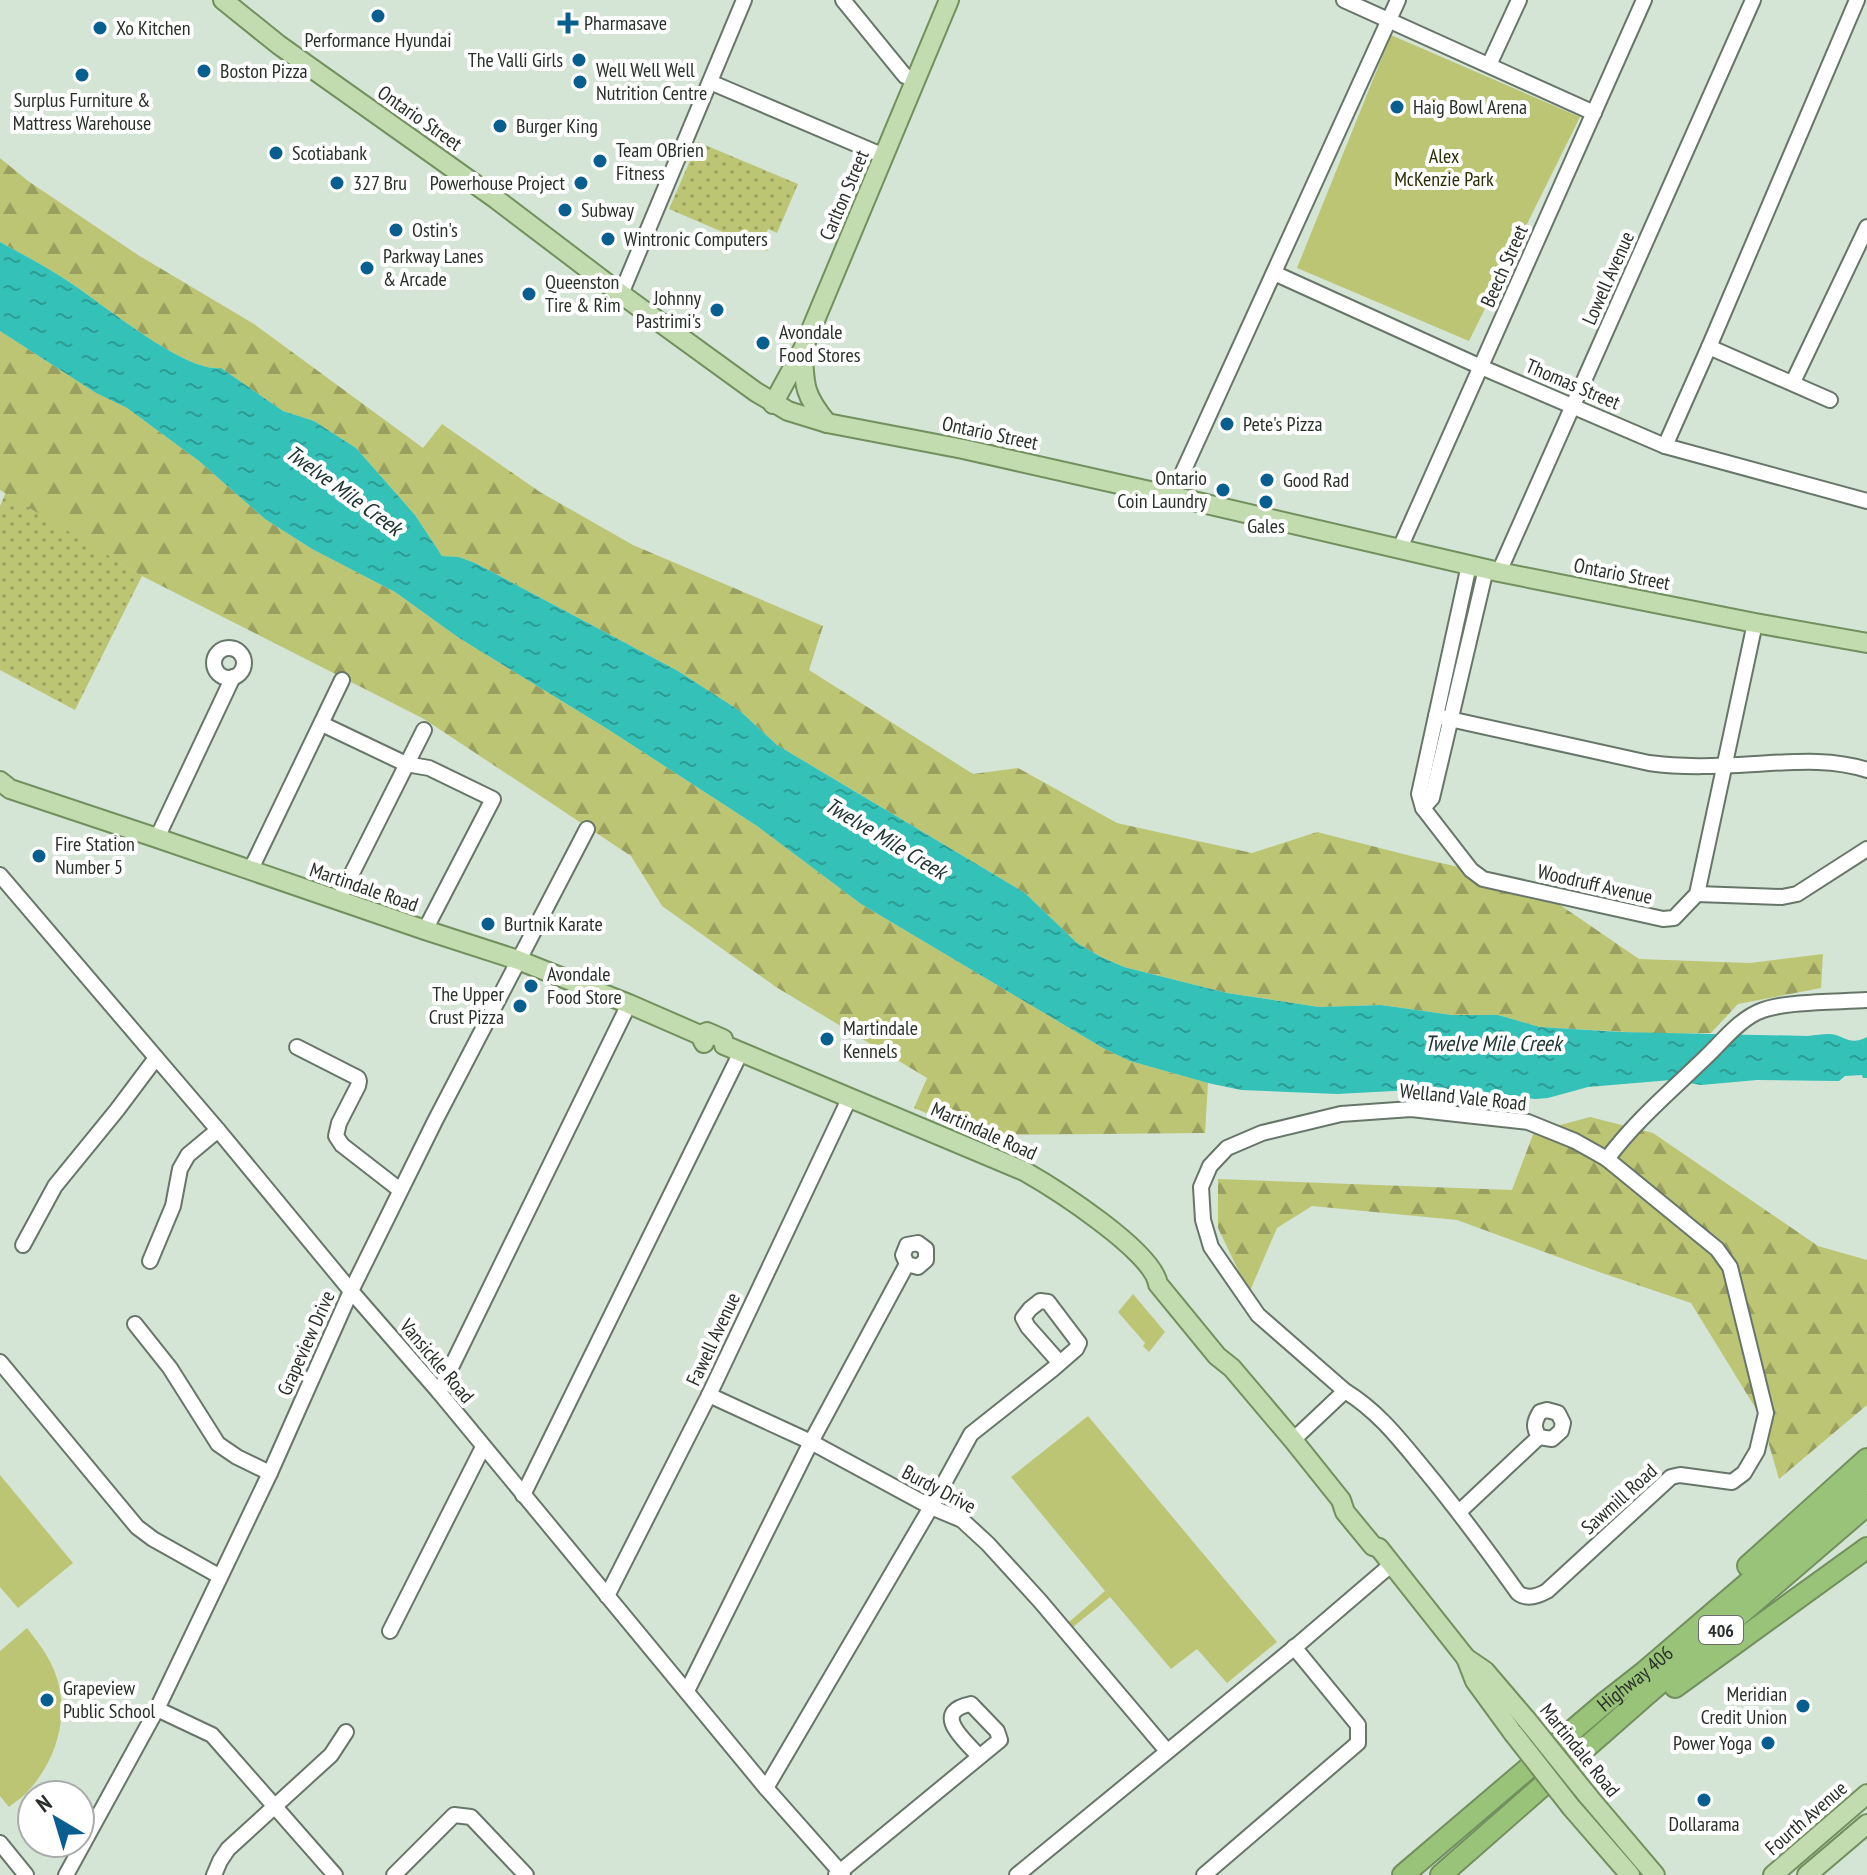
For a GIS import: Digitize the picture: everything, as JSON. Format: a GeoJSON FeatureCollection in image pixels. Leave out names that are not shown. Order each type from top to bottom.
{"type":"FeatureCollection","features":[{"type":"Feature","properties":{"kind":"highway"},"geometry":{"type":"LineString","coordinates":[[1606,1702],[1639,1667],[1772,1543],[1867,1459]]}},
{"type":"Feature","properties":{"kind":"highway","name":"Highway 406"},"geometry":{"type":"LineString","coordinates":[[1403,1875],[1867,1481]]}},
{"type":"Feature","properties":{"kind":"highway","name":"Highway 406"},"geometry":{"type":"LineString","coordinates":[[1441,1875],[1867,1505]]}},
{"type":"Feature","properties":{"kind":"highway"},"geometry":{"type":"LineString","coordinates":[[1577,1757],[1867,1548]]}},
{"type":"Feature","properties":{"kind":"main road","name":"Ontario Street"},"geometry":{"type":"LineString","coordinates":[[223,0],[279,45],[496,199],[621,294],[773,404],[788,411],[827,423],[963,449],[1485,568],[1867,643]]}},
{"type":"Feature","properties":{"kind":"main road","name":"Carlton Street"},"geometry":{"type":"LineString","coordinates":[[773,404],[803,349],[949,0]]}},
{"type":"Feature","properties":{"kind":"main road"},"geometry":{"type":"LineString","coordinates":[[803,349],[804,385],[813,405],[827,423]]}},
{"type":"Feature","properties":{"kind":"main road","name":"Martindale Road"},"geometry":{"type":"LineString","coordinates":[[3,787],[518,960],[700,1035],[703,1042],[720,1049],[732,1049],[1024,1171],[1054,1188],[1132,1248],[1157,1276],[1158,1284],[1217,1356],[1232,1368],[1293,1440],[1341,1500],[1345,1512],[1373,1546],[1379,1548],[1466,1658],[1475,1681],[1588,1796],[1655,1875]]}},
{"type":"Feature","properties":{"kind":"main road","name":"Martindale Road"},"geometry":{"type":"LineString","coordinates":[[1520,1726],[1571,1807],[1630,1875]]}},
{"type":"Feature","properties":{"kind":"main road","name":"Fourth Avenue"},"geometry":{"type":"LineString","coordinates":[[1773,1875],[1867,1794]]}},
{"type":"Feature","properties":{"kind":"main road"},"geometry":{"type":"LineString","coordinates":[[1807,1875],[1867,1824]]}},
{"type":"Feature","properties":{"kind":"street"},"geometry":{"type":"LineString","coordinates":[[621,294],[744,0]]}},
{"type":"Feature","properties":{"kind":"street"},"geometry":{"type":"LineString","coordinates":[[843,0],[905,76],[916,80]]}},
{"type":"Feature","properties":{"kind":"street"},"geometry":{"type":"LineString","coordinates":[[1344,0],[1594,113]]}},
{"type":"Feature","properties":{"kind":"street"},"geometry":{"type":"LineString","coordinates":[[1172,496],[1398,0]]}},
{"type":"Feature","properties":{"kind":"street"},"geometry":{"type":"LineString","coordinates":[[1489,65],[1519,0]]}},
{"type":"Feature","properties":{"kind":"street","name":"Beech Street"},"geometry":{"type":"LineString","coordinates":[[1400,548],[1644,0]]}},
{"type":"Feature","properties":{"kind":"street","name":"Lowell Avenue"},"geometry":{"type":"LineString","coordinates":[[1423,808],[1432,798],[1443,718],[1485,568],[1573,405],[1753,0]]}},
{"type":"Feature","properties":{"kind":"street"},"geometry":{"type":"LineString","coordinates":[[1665,446],[1857,0]]}},
{"type":"Feature","properties":{"kind":"street"},"geometry":{"type":"LineString","coordinates":[[710,82],[884,156]]}},
{"type":"Feature","properties":{"kind":"street"},"geometry":{"type":"LineString","coordinates":[[1793,382],[1867,227]]}},
{"type":"Feature","properties":{"kind":"street","name":"Thomas Street"},"geometry":{"type":"LineString","coordinates":[[1274,273],[1665,446],[1866,498]]}},
{"type":"Feature","properties":{"kind":"street"},"geometry":{"type":"LineString","coordinates":[[1709,347],[1830,400]]}},
{"type":"Feature","properties":{"kind":"street"},"geometry":{"type":"LineString","coordinates":[[1755,623],[1697,894],[1782,897],[1797,894],[1867,849]]}},
{"type":"Feature","properties":{"kind":"street"},"geometry":{"type":"LineString","coordinates":[[157,838],[233,677]]}},
{"type":"Feature","properties":{"kind":"street"},"geometry":{"type":"LineString","coordinates":[[250,871],[342,680]]}},
{"type":"Feature","properties":{"kind":"street"},"geometry":{"type":"LineString","coordinates":[[1443,718],[1670,766],[1803,761],[1867,770]]}},
{"type":"Feature","properties":{"kind":"street"},"geometry":{"type":"LineString","coordinates":[[322,724],[406,764],[429,768],[493,799],[425,930]]}},
{"type":"Feature","properties":{"kind":"street"},"geometry":{"type":"LineString","coordinates":[[338,901],[424,730]]}},
{"type":"Feature","properties":{"kind":"street","name":"Woodruff Avenue"},"geometry":{"type":"LineString","coordinates":[[1423,808],[1471,870],[1483,879],[1663,919],[1674,918],[1697,894]]}},
{"type":"Feature","properties":{"kind":"street","name":"Grapeview Drive"},"geometry":{"type":"LineString","coordinates":[[66,1875],[157,1709],[400,1190],[587,829]]}},
{"type":"Feature","properties":{"kind":"street","name":"Vansickle Road"},"geometry":{"type":"LineString","coordinates":[[0,875],[439,1392],[839,1874]]}},
{"type":"Feature","properties":{"kind":"street"},"geometry":{"type":"LineString","coordinates":[[1611,1153],[1742,1023],[1760,1011],[1867,1000]]}},
{"type":"Feature","properties":{"kind":"street"},"geometry":{"type":"LineString","coordinates":[[439,1392],[629,1004]]}},
{"type":"Feature","properties":{"kind":"street"},"geometry":{"type":"LineString","coordinates":[[297,1047],[358,1078],[358,1086],[339,1123],[336,1136],[342,1145],[400,1190]]}},
{"type":"Feature","properties":{"kind":"street"},"geometry":{"type":"LineString","coordinates":[[523,1495],[732,1049]]}},
{"type":"Feature","properties":{"kind":"street"},"geometry":{"type":"LineString","coordinates":[[23,1245],[55,1186],[156,1058]]}},
{"type":"Feature","properties":{"kind":"street","name":"Fawell Avenue"},"geometry":{"type":"LineString","coordinates":[[607,1596],[709,1395],[850,1097]]}},
{"type":"Feature","properties":{"kind":"street","name":"Welland Vale Road"},"geometry":{"type":"LineString","coordinates":[[1345,1391],[1258,1315],[1211,1247],[1203,1220],[1201,1187],[1210,1166],[1227,1148],[1262,1133],[1341,1114],[1411,1109],[1528,1122],[1611,1153]]}},
{"type":"Feature","properties":{"kind":"street"},"geometry":{"type":"LineString","coordinates":[[150,1261],[173,1206],[180,1169],[188,1155],[218,1130]]}},
{"type":"Feature","properties":{"kind":"street","name":"Sawmill Road"},"geometry":{"type":"LineString","coordinates":[[1345,1391],[1386,1423],[1523,1596],[1537,1596],[1547,1591],[1671,1477],[1680,1475],[1732,1482],[1744,1473],[1757,1451],[1766,1413],[1730,1267],[1717,1249],[1611,1153]]}},
{"type":"Feature","properties":{"kind":"street"},"geometry":{"type":"LineString","coordinates":[[687,1691],[811,1442],[907,1264]]}},
{"type":"Feature","properties":{"kind":"street"},"geometry":{"type":"LineString","coordinates":[[135,1324],[170,1368],[218,1444],[270,1473]]}},
{"type":"Feature","properties":{"kind":"street"},"geometry":{"type":"LineString","coordinates":[[0,1362],[137,1527],[219,1576]]}},
{"type":"Feature","properties":{"kind":"street"},"geometry":{"type":"LineString","coordinates":[[766,1788],[971,1434],[1059,1362]]}},
{"type":"Feature","properties":{"kind":"street"},"geometry":{"type":"LineString","coordinates":[[1293,1440],[1345,1391]]}},
{"type":"Feature","properties":{"kind":"street","name":"Burdy Drive"},"geometry":{"type":"LineString","coordinates":[[709,1395],[811,1442],[931,1507],[962,1520],[1040,1601],[1167,1751]]}},
{"type":"Feature","properties":{"kind":"street"},"geometry":{"type":"LineString","coordinates":[[1459,1512],[1539,1437]]}},
{"type":"Feature","properties":{"kind":"street"},"geometry":{"type":"LineString","coordinates":[[390,1631],[483,1447]]}},
{"type":"Feature","properties":{"kind":"street"},"geometry":{"type":"LineString","coordinates":[[1017,1875],[1392,1564]]}},
{"type":"Feature","properties":{"kind":"street"},"geometry":{"type":"LineString","coordinates":[[1204,1875],[1358,1743],[1358,1725],[1294,1647]]}},
{"type":"Feature","properties":{"kind":"street"},"geometry":{"type":"LineString","coordinates":[[157,1709],[212,1735],[335,1875]]}},
{"type":"Feature","properties":{"kind":"street"},"geometry":{"type":"LineString","coordinates":[[214,1875],[228,1849],[331,1755],[346,1732]]}},
{"type":"Feature","properties":{"kind":"street"},"geometry":{"type":"LineString","coordinates":[[839,1874],[979,1756]]}},
{"type":"Feature","properties":{"kind":"street"},"geometry":{"type":"LineString","coordinates":[[394,1875],[454,1815],[471,1817],[526,1875]]}},
{"type":"Feature","properties":{"kind":"street"},"geometry":{"type":"LineString","coordinates":[[0,1843],[26,1875]]}},
{"type":"Feature","properties":{"kind":"green space","name":"Alex McKenzie Park"},"geometry":{"type":"Polygon","coordinates":[[[1391,35],[1580,117],[1469,341],[1297,268],[1391,35]]]}},
{"type":"Feature","properties":{"kind":"green space"},"geometry":{"type":"Polygon","coordinates":[[[698,142],[798,184],[777,233],[768,229],[764,238],[771,242],[767,251],[669,209],[698,142]]]}},
{"type":"Feature","properties":{"kind":"green space"},"geometry":{"type":"Polygon","coordinates":[[[0,158],[28,181],[138,255],[254,324],[423,448],[442,424],[540,492],[633,545],[823,626],[809,670],[973,774],[1018,768],[1117,823],[1252,853],[1317,832],[1528,883],[1639,959],[1750,963],[1823,954],[1821,988],[1738,1004],[1711,1033],[1661,1034],[1540,1027],[1498,1015],[1452,1015],[1381,1005],[1319,1007],[1227,993],[1124,967],[1101,957],[1077,943],[1025,893],[777,745],[740,711],[678,671],[475,563],[459,557],[442,556],[415,515],[356,448],[314,421],[283,411],[221,368],[185,359],[163,347],[60,276],[0,242],[0,158]]]}},
{"type":"Feature","properties":{"kind":"green space"},"geometry":{"type":"Polygon","coordinates":[[[0,331],[96,393],[127,408],[199,461],[265,519],[312,549],[395,592],[459,638],[609,730],[757,826],[861,904],[1103,1048],[1130,1061],[1208,1083],[1205,1133],[979,1135],[914,1108],[927,1078],[776,987],[662,906],[631,856],[424,719],[142,576],[0,490],[0,331]]]}},
{"type":"Feature","properties":{"kind":"green space"},"geometry":{"type":"Polygon","coordinates":[[[6,492],[142,576],[75,710],[0,670],[0,506],[6,492]]]}},
{"type":"Feature","properties":{"kind":"green space"},"geometry":{"type":"Polygon","coordinates":[[[1590,1117],[1653,1133],[1818,1246],[1867,1260],[1867,1405],[1779,1479],[1761,1417],[1691,1303],[1457,1220],[1312,1206],[1277,1228],[1249,1293],[1218,1228],[1218,1179],[1512,1190],[1534,1132],[1590,1117]]]}},
{"type":"Feature","properties":{"kind":"green space"},"geometry":{"type":"Polygon","coordinates":[[[1133,1294],[1165,1332],[1149,1352],[1118,1312],[1133,1294]]]}},
{"type":"Feature","properties":{"kind":"green space"},"geometry":{"type":"Polygon","coordinates":[[[1088,1416],[1277,1642],[1227,1683],[1197,1649],[1171,1669],[1110,1597],[1073,1627],[1069,1622],[1105,1591],[1011,1477],[1088,1416]]]}},
{"type":"Feature","properties":{"kind":"green space"},"geometry":{"type":"Polygon","coordinates":[[[0,1475],[73,1563],[18,1608],[0,1587],[0,1475]]]}},
{"type":"Feature","properties":{"kind":"green space"},"geometry":{"type":"Polygon","coordinates":[[[27,1628],[54,1670],[61,1702],[59,1734],[47,1764],[37,1779],[16,1779],[16,1801],[9,1807],[0,1796],[0,1651],[27,1628]]]}},
{"type":"Feature","properties":{"kind":"water","name":"Twelve Mile Creek"},"geometry":{"type":"Polygon","coordinates":[[[0,242],[60,276],[163,347],[185,359],[221,368],[283,411],[314,421],[356,448],[415,515],[442,556],[459,557],[475,563],[678,671],[740,711],[777,745],[1025,893],[1077,943],[1101,957],[1124,967],[1227,993],[1319,1007],[1381,1005],[1452,1015],[1498,1015],[1540,1027],[1621,1032],[1828,1034],[1855,1041],[1867,1037],[1867,1078],[1862,1075],[1845,1076],[1839,1081],[1757,1080],[1701,1085],[1671,1080],[1588,1087],[1535,1099],[1473,1090],[1337,1094],[1241,1090],[1130,1061],[861,904],[757,826],[609,730],[459,638],[395,592],[312,549],[265,519],[199,461],[127,408],[96,393],[0,331],[0,242]]]}},
{"type":"Feature","properties":{"kind":"place","name":"Performance Hyundai"},"geometry":{"type":"Point","coordinates":[378,16]}},
{"type":"Feature","properties":{"kind":"place","name":"Pharmasave"},"geometry":{"type":"Point","coordinates":[568,23]}},
{"type":"Feature","properties":{"kind":"place","name":"Xo Kitchen"},"geometry":{"type":"Point","coordinates":[100,28]}},
{"type":"Feature","properties":{"kind":"place","name":"The Valli Girls"},"geometry":{"type":"Point","coordinates":[579,60]}},
{"type":"Feature","properties":{"kind":"place","name":"Boston Pizza"},"geometry":{"type":"Point","coordinates":[204,71]}},
{"type":"Feature","properties":{"kind":"place","name":"Surplus Furniture & Mattress Warehouse"},"geometry":{"type":"Point","coordinates":[82,75]}},
{"type":"Feature","properties":{"kind":"place","name":"Well Well Well Nutrition Centre"},"geometry":{"type":"Point","coordinates":[580,82]}},
{"type":"Feature","properties":{"kind":"place","name":"Haig Bowl Arena"},"geometry":{"type":"Point","coordinates":[1397,107]}},
{"type":"Feature","properties":{"kind":"place","name":"Burger King"},"geometry":{"type":"Point","coordinates":[500,126]}},
{"type":"Feature","properties":{"kind":"place","name":"Scotiabank"},"geometry":{"type":"Point","coordinates":[276,153]}},
{"type":"Feature","properties":{"kind":"place","name":"Team OBrien Fitness"},"geometry":{"type":"Point","coordinates":[600,161]}},
{"type":"Feature","properties":{"kind":"place","name":"327 Bru"},"geometry":{"type":"Point","coordinates":[337,183]}},
{"type":"Feature","properties":{"kind":"place","name":"Powerhouse Project"},"geometry":{"type":"Point","coordinates":[581,183]}},
{"type":"Feature","properties":{"kind":"place","name":"Subway"},"geometry":{"type":"Point","coordinates":[565,210]}},
{"type":"Feature","properties":{"kind":"place","name":"Ostin's"},"geometry":{"type":"Point","coordinates":[396,230]}},
{"type":"Feature","properties":{"kind":"place","name":"Wintronic Computers"},"geometry":{"type":"Point","coordinates":[608,239]}},
{"type":"Feature","properties":{"kind":"place","name":"Parkway Lanes & Arcade"},"geometry":{"type":"Point","coordinates":[367,268]}},
{"type":"Feature","properties":{"kind":"place","name":"Queenston Tire & Rim"},"geometry":{"type":"Point","coordinates":[529,294]}},
{"type":"Feature","properties":{"kind":"place","name":"Johnny Pastrimi's"},"geometry":{"type":"Point","coordinates":[717,310]}},
{"type":"Feature","properties":{"kind":"place","name":"Avondale Food Stores"},"geometry":{"type":"Point","coordinates":[763,343]}},
{"type":"Feature","properties":{"kind":"place","name":"Pete's Pizza"},"geometry":{"type":"Point","coordinates":[1227,424]}},
{"type":"Feature","properties":{"kind":"place","name":"Good Rad"},"geometry":{"type":"Point","coordinates":[1267,480]}},
{"type":"Feature","properties":{"kind":"place","name":"Ontario Coin Laundry"},"geometry":{"type":"Point","coordinates":[1223,490]}},
{"type":"Feature","properties":{"kind":"place","name":"Gales"},"geometry":{"type":"Point","coordinates":[1266,502]}},
{"type":"Feature","properties":{"kind":"place","name":"Fire Station Number 5"},"geometry":{"type":"Point","coordinates":[39,856]}},
{"type":"Feature","properties":{"kind":"place","name":"Burtnik Karate"},"geometry":{"type":"Point","coordinates":[488,924]}},
{"type":"Feature","properties":{"kind":"place","name":"Avondale Food Store"},"geometry":{"type":"Point","coordinates":[531,986]}},
{"type":"Feature","properties":{"kind":"place","name":"The Upper Crust Pizza"},"geometry":{"type":"Point","coordinates":[520,1006]}},
{"type":"Feature","properties":{"kind":"place","name":"Martindale Kennels"},"geometry":{"type":"Point","coordinates":[827,1039]}},
{"type":"Feature","properties":{"kind":"place","name":"Grapeview Public School"},"geometry":{"type":"Point","coordinates":[47,1700]}},
{"type":"Feature","properties":{"kind":"place","name":"Meridian Credit Union"},"geometry":{"type":"Point","coordinates":[1803,1706]}},
{"type":"Feature","properties":{"kind":"place","name":"Power Yoga"},"geometry":{"type":"Point","coordinates":[1768,1743]}},
{"type":"Feature","properties":{"kind":"place","name":"Dollarama"},"geometry":{"type":"Point","coordinates":[1704,1800]}}]}
